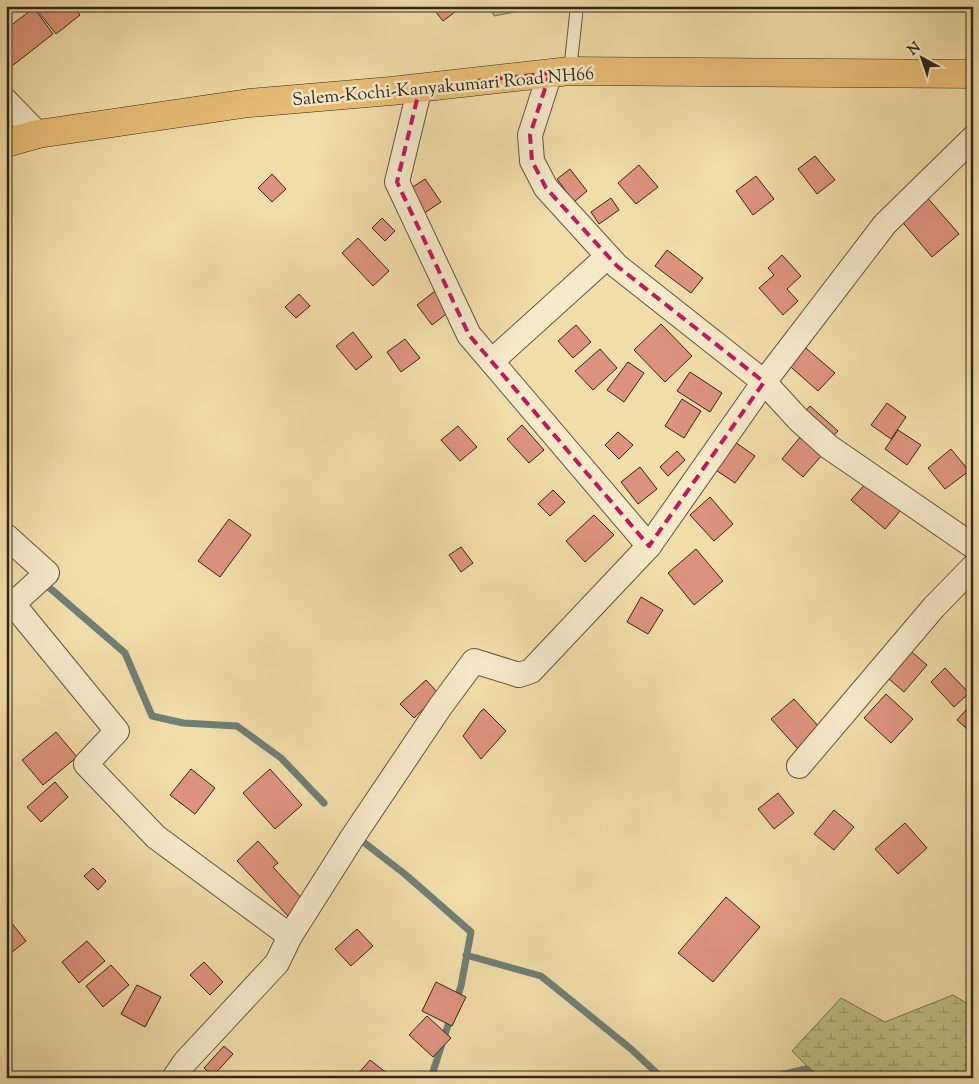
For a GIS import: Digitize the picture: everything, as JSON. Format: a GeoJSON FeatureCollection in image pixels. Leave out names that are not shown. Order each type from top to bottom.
{"type":"FeatureCollection","features":[{"type":"Feature","properties":{"kind":"highway","name":"Salem-Kochi-Kanyakumari Road NH66"},"geometry":{"type":"LineString","coordinates":[[6,143],[38,134],[249,103],[420,88],[560,72],[973,74]]}},
{"type":"Feature","properties":{"kind":"street"},"geometry":{"type":"LineString","coordinates":[[560,72],[530,135],[532,161],[546,188],[617,266],[764,382],[798,419],[829,447],[973,546]]}},
{"type":"Feature","properties":{"kind":"street"},"geometry":{"type":"LineString","coordinates":[[420,88],[397,182],[469,335],[649,546]]}},
{"type":"Feature","properties":{"kind":"street"},"geometry":{"type":"LineString","coordinates":[[6,101],[38,134]]}},
{"type":"Feature","properties":{"kind":"street"},"geometry":{"type":"LineString","coordinates":[[174,1078],[185,1062],[277,963],[290,936],[352,838],[440,707],[474,661],[519,675],[532,671],[649,546],[764,382],[885,224],[973,138]]}},
{"type":"Feature","properties":{"kind":"street"},"geometry":{"type":"LineString","coordinates":[[492,361],[608,256]]}},
{"type":"Feature","properties":{"kind":"street"},"geometry":{"type":"LineString","coordinates":[[6,536],[47,573],[13,604],[117,731],[86,764],[156,838],[290,936]]}},
{"type":"Feature","properties":{"kind":"street"},"geometry":{"type":"LineString","coordinates":[[799,766],[934,607],[973,567]]}},
{"type":"Feature","properties":{"kind":"lane"},"geometry":{"type":"LineString","coordinates":[[560,72],[578,6]]}},
{"type":"Feature","properties":{"kind":"highlighted area"},"geometry":{"type":"Polygon","coordinates":[[[550,73],[530,135],[532,161],[546,188],[617,266],[764,382],[649,546],[469,335],[397,182],[420,87],[550,73]]]}},
{"type":"Feature","properties":{"kind":"green space"},"geometry":{"type":"Polygon","coordinates":[[[489,6],[546,6],[494,16],[489,6]]]}},
{"type":"Feature","properties":{"kind":"green space"},"geometry":{"type":"Polygon","coordinates":[[[953,995],[973,1007],[973,1078],[819,1078],[792,1051],[841,998],[885,1022],[953,995]]]}},
{"type":"Feature","properties":{"kind":"building"},"geometry":{"type":"Polygon","coordinates":[[[42,6],[73,6],[80,15],[56,34],[37,10],[42,6]]]}},
{"type":"Feature","properties":{"kind":"building"},"geometry":{"type":"Polygon","coordinates":[[[431,6],[463,6],[443,21],[431,6]]]}},
{"type":"Feature","properties":{"kind":"building"},"geometry":{"type":"Polygon","coordinates":[[[34,8],[53,34],[12,66],[6,59],[6,29],[34,8]]]}},
{"type":"Feature","properties":{"kind":"building"},"geometry":{"type":"Polygon","coordinates":[[[815,156],[835,180],[817,194],[798,169],[815,156]]]}},
{"type":"Feature","properties":{"kind":"building"},"geometry":{"type":"Polygon","coordinates":[[[639,165],[658,187],[636,204],[618,183],[639,165]]]}},
{"type":"Feature","properties":{"kind":"building"},"geometry":{"type":"Polygon","coordinates":[[[570,169],[587,191],[574,202],[557,179],[570,169]]]}},
{"type":"Feature","properties":{"kind":"building"},"geometry":{"type":"Polygon","coordinates":[[[272,174],[286,189],[272,202],[258,188],[272,174]]]}},
{"type":"Feature","properties":{"kind":"building"},"geometry":{"type":"Polygon","coordinates":[[[756,176],[774,199],[753,215],[736,191],[756,176]]]}},
{"type":"Feature","properties":{"kind":"building"},"geometry":{"type":"Polygon","coordinates":[[[425,179],[441,202],[423,214],[408,190],[425,179]]]}},
{"type":"Feature","properties":{"kind":"building"},"geometry":{"type":"Polygon","coordinates":[[[925,195],[959,234],[932,257],[899,218],[925,195]]]}},
{"type":"Feature","properties":{"kind":"building"},"geometry":{"type":"Polygon","coordinates":[[[611,198],[619,210],[599,224],[591,212],[611,198]]]}},
{"type":"Feature","properties":{"kind":"building"},"geometry":{"type":"Polygon","coordinates":[[[382,218],[395,231],[385,241],[372,228],[382,218]]]}},
{"type":"Feature","properties":{"kind":"building"},"geometry":{"type":"Polygon","coordinates":[[[358,238],[389,271],[373,286],[342,253],[358,238]]]}},
{"type":"Feature","properties":{"kind":"building"},"geometry":{"type":"Polygon","coordinates":[[[667,250],[703,278],[691,293],[655,266],[667,250]]]}},
{"type":"Feature","properties":{"kind":"building"},"geometry":{"type":"Polygon","coordinates":[[[782,255],[801,276],[787,289],[798,301],[783,315],[759,288],[774,275],[768,268],[782,255]]]}},
{"type":"Feature","properties":{"kind":"building"},"geometry":{"type":"Polygon","coordinates":[[[439,288],[454,308],[432,325],[417,305],[439,288]]]}},
{"type":"Feature","properties":{"kind":"building"},"geometry":{"type":"Polygon","coordinates":[[[299,294],[310,306],[296,318],[285,307],[299,294]]]}},
{"type":"Feature","properties":{"kind":"building"},"geometry":{"type":"Polygon","coordinates":[[[661,324],[692,356],[665,382],[634,350],[661,324]]]}},
{"type":"Feature","properties":{"kind":"building"},"geometry":{"type":"Polygon","coordinates":[[[576,325],[591,342],[573,358],[558,341],[576,325]]]}},
{"type":"Feature","properties":{"kind":"building"},"geometry":{"type":"Polygon","coordinates":[[[353,332],[372,357],[356,370],[336,346],[353,332]]]}},
{"type":"Feature","properties":{"kind":"building"},"geometry":{"type":"Polygon","coordinates":[[[405,339],[420,358],[401,372],[387,352],[405,339]]]}},
{"type":"Feature","properties":{"kind":"building"},"geometry":{"type":"Polygon","coordinates":[[[800,343],[835,373],[818,391],[784,361],[800,343]]]}},
{"type":"Feature","properties":{"kind":"building"},"geometry":{"type":"Polygon","coordinates":[[[600,349],[617,368],[593,390],[575,371],[600,349]]]}},
{"type":"Feature","properties":{"kind":"building"},"geometry":{"type":"Polygon","coordinates":[[[628,362],[644,373],[624,402],[607,390],[628,362]]]}},
{"type":"Feature","properties":{"kind":"building"},"geometry":{"type":"Polygon","coordinates":[[[690,372],[722,393],[710,412],[677,391],[690,372]]]}},
{"type":"Feature","properties":{"kind":"building"},"geometry":{"type":"Polygon","coordinates":[[[682,399],[701,411],[684,438],[665,426],[682,399]]]}},
{"type":"Feature","properties":{"kind":"building"},"geometry":{"type":"Polygon","coordinates":[[[887,403],[906,417],[891,439],[871,425],[887,403]]]}},
{"type":"Feature","properties":{"kind":"building"},"geometry":{"type":"Polygon","coordinates":[[[810,406],[838,431],[827,443],[799,418],[810,406]]]}},
{"type":"Feature","properties":{"kind":"building"},"geometry":{"type":"Polygon","coordinates":[[[522,425],[544,450],[529,463],[507,439],[522,425]]]}},
{"type":"Feature","properties":{"kind":"building"},"geometry":{"type":"Polygon","coordinates":[[[458,426],[477,447],[460,461],[441,440],[458,426]]]}},
{"type":"Feature","properties":{"kind":"building"},"geometry":{"type":"Polygon","coordinates":[[[806,430],[828,448],[803,477],[782,459],[806,430]]]}},
{"type":"Feature","properties":{"kind":"building"},"geometry":{"type":"Polygon","coordinates":[[[898,430],[921,445],[907,465],[885,449],[898,430]]]}},
{"type":"Feature","properties":{"kind":"building"},"geometry":{"type":"Polygon","coordinates":[[[618,432],[633,445],[619,459],[605,445],[618,432]]]}},
{"type":"Feature","properties":{"kind":"building"},"geometry":{"type":"Polygon","coordinates":[[[732,440],[755,456],[735,483],[713,468],[732,440]]]}},
{"type":"Feature","properties":{"kind":"building"},"geometry":{"type":"Polygon","coordinates":[[[951,449],[969,471],[945,489],[928,468],[951,449]]]}},
{"type":"Feature","properties":{"kind":"building"},"geometry":{"type":"Polygon","coordinates":[[[677,451],[685,460],[668,476],[660,467],[677,451]]]}},
{"type":"Feature","properties":{"kind":"building"},"geometry":{"type":"Polygon","coordinates":[[[640,467],[657,489],[638,504],[621,482],[640,467]]]}},
{"type":"Feature","properties":{"kind":"building"},"geometry":{"type":"Polygon","coordinates":[[[867,482],[901,510],[885,529],[851,500],[867,482]]]}},
{"type":"Feature","properties":{"kind":"building"},"geometry":{"type":"Polygon","coordinates":[[[553,490],[565,502],[550,516],[538,504],[553,490]]]}},
{"type":"Feature","properties":{"kind":"building"},"geometry":{"type":"Polygon","coordinates":[[[710,497],[733,524],[714,541],[690,515],[710,497]]]}},
{"type":"Feature","properties":{"kind":"building"},"geometry":{"type":"Polygon","coordinates":[[[594,515],[614,535],[585,562],[566,541],[594,515]]]}},
{"type":"Feature","properties":{"kind":"building"},"geometry":{"type":"Polygon","coordinates":[[[229,519],[251,535],[220,577],[198,561],[229,519]]]}},
{"type":"Feature","properties":{"kind":"building"},"geometry":{"type":"Polygon","coordinates":[[[461,547],[473,563],[461,572],[449,555],[461,547]]]}},
{"type":"Feature","properties":{"kind":"building"},"geometry":{"type":"Polygon","coordinates":[[[696,549],[723,581],[694,605],[668,573],[696,549]]]}},
{"type":"Feature","properties":{"kind":"building"},"geometry":{"type":"Polygon","coordinates":[[[641,597],[663,610],[648,634],[627,622],[641,597]]]}},
{"type":"Feature","properties":{"kind":"building"},"geometry":{"type":"Polygon","coordinates":[[[905,646],[927,665],[904,692],[882,673],[905,646]]]}},
{"type":"Feature","properties":{"kind":"building"},"geometry":{"type":"Polygon","coordinates":[[[945,668],[969,693],[954,707],[931,682],[945,668]]]}},
{"type":"Feature","properties":{"kind":"building"},"geometry":{"type":"Polygon","coordinates":[[[426,680],[439,694],[414,718],[400,704],[426,680]]]}},
{"type":"Feature","properties":{"kind":"building"},"geometry":{"type":"Polygon","coordinates":[[[886,694],[913,719],[891,743],[864,718],[886,694]]]}},
{"type":"Feature","properties":{"kind":"building"},"geometry":{"type":"Polygon","coordinates":[[[794,699],[820,728],[798,749],[771,719],[794,699]]]}},
{"type":"Feature","properties":{"kind":"building"},"geometry":{"type":"Polygon","coordinates":[[[973,702],[973,734],[957,720],[973,702]]]}},
{"type":"Feature","properties":{"kind":"building"},"geometry":{"type":"Polygon","coordinates":[[[484,709],[506,731],[481,759],[463,736],[484,709]]]}},
{"type":"Feature","properties":{"kind":"building"},"geometry":{"type":"Polygon","coordinates":[[[56,732],[77,757],[43,785],[22,760],[56,732]]]}},
{"type":"Feature","properties":{"kind":"building"},"geometry":{"type":"Polygon","coordinates":[[[191,769],[215,788],[195,814],[170,795],[191,769]]]}},
{"type":"Feature","properties":{"kind":"building"},"geometry":{"type":"Polygon","coordinates":[[[270,769],[302,805],[275,829],[243,793],[270,769]]]}},
{"type":"Feature","properties":{"kind":"building"},"geometry":{"type":"Polygon","coordinates":[[[55,782],[68,797],[41,822],[27,807],[55,782]]]}},
{"type":"Feature","properties":{"kind":"building"},"geometry":{"type":"Polygon","coordinates":[[[778,793],[794,813],[774,829],[758,809],[778,793]]]}},
{"type":"Feature","properties":{"kind":"building"},"geometry":{"type":"Polygon","coordinates":[[[834,810],[854,827],[834,850],[814,834],[834,810]]]}},
{"type":"Feature","properties":{"kind":"building"},"geometry":{"type":"Polygon","coordinates":[[[905,823],[927,848],[898,874],[875,849],[905,823]]]}},
{"type":"Feature","properties":{"kind":"building"},"geometry":{"type":"Polygon","coordinates":[[[258,841],[278,863],[273,867],[304,901],[288,916],[237,861],[258,841]]]}},
{"type":"Feature","properties":{"kind":"building"},"geometry":{"type":"Polygon","coordinates":[[[93,868],[106,881],[98,890],[84,876],[93,868]]]}},
{"type":"Feature","properties":{"kind":"building"},"geometry":{"type":"Polygon","coordinates":[[[726,897],[760,927],[713,982],[678,953],[726,897]]]}},
{"type":"Feature","properties":{"kind":"building"},"geometry":{"type":"Polygon","coordinates":[[[6,916],[26,941],[11,953],[6,947],[6,916]]]}},
{"type":"Feature","properties":{"kind":"building"},"geometry":{"type":"Polygon","coordinates":[[[357,929],[373,946],[351,966],[335,949],[357,929]]]}},
{"type":"Feature","properties":{"kind":"building"},"geometry":{"type":"Polygon","coordinates":[[[87,941],[105,961],[79,983],[62,962],[87,941]]]}},
{"type":"Feature","properties":{"kind":"building"},"geometry":{"type":"Polygon","coordinates":[[[204,962],[223,982],[210,995],[190,975],[204,962]]]}},
{"type":"Feature","properties":{"kind":"building"},"geometry":{"type":"Polygon","coordinates":[[[111,965],[129,985],[103,1007],[86,986],[111,965]]]}},
{"type":"Feature","properties":{"kind":"building"},"geometry":{"type":"Polygon","coordinates":[[[436,982],[466,997],[452,1026],[422,1011],[436,982]]]}},
{"type":"Feature","properties":{"kind":"building"},"geometry":{"type":"Polygon","coordinates":[[[137,985],[161,997],[145,1027],[121,1014],[137,985]]]}},
{"type":"Feature","properties":{"kind":"building"},"geometry":{"type":"Polygon","coordinates":[[[427,1016],[451,1038],[433,1057],[409,1035],[427,1016]]]}},
{"type":"Feature","properties":{"kind":"building"},"geometry":{"type":"Polygon","coordinates":[[[224,1046],[233,1054],[213,1076],[204,1068],[224,1046]]]}},
{"type":"Feature","properties":{"kind":"building"},"geometry":{"type":"Polygon","coordinates":[[[370,1060],[388,1074],[385,1078],[361,1078],[357,1075],[370,1060]]]}},
{"type":"Feature","properties":{"kind":"waterway"},"geometry":{"type":"LineString","coordinates":[[44,583],[125,653],[152,716],[183,723],[237,726],[281,758],[324,803]]}},
{"type":"Feature","properties":{"kind":"waterway"},"geometry":{"type":"LineString","coordinates":[[357,837],[406,875],[471,932],[461,986],[456,1001]]}},
{"type":"Feature","properties":{"kind":"waterway"},"geometry":{"type":"LineString","coordinates":[[466,955],[541,976],[631,1049],[662,1078]]}},
{"type":"Feature","properties":{"kind":"waterway"},"geometry":{"type":"LineString","coordinates":[[431,1078],[451,1016]]}},
{"type":"Feature","properties":{"kind":"waterway"},"geometry":{"type":"LineString","coordinates":[[772,1077],[806,1069],[817,1078]]}}]}
